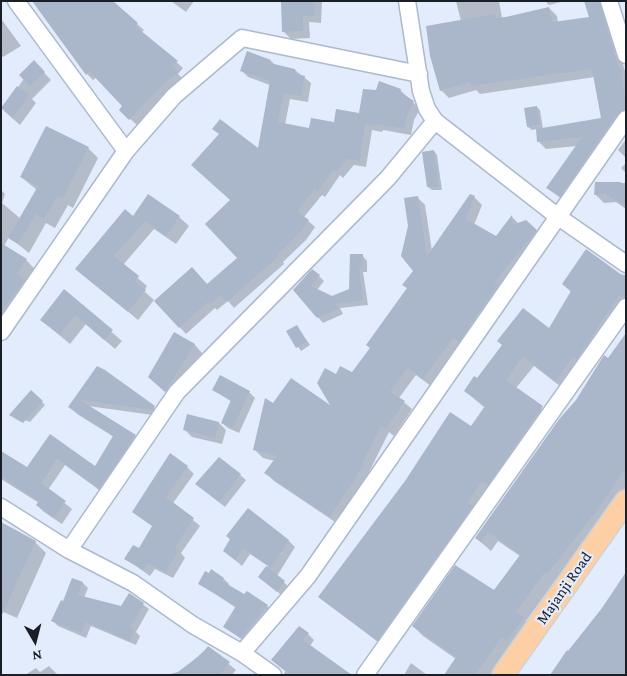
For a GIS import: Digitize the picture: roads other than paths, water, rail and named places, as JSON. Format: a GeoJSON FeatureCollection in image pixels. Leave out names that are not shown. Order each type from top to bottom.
{"type":"FeatureCollection","features":[{"type":"Feature","properties":{"kind":"main road","name":"Majanji Road"},"geometry":{"type":"LineString","coordinates":[[503,675],[626,501]]}},
{"type":"Feature","properties":{"kind":"street"},"geometry":{"type":"LineString","coordinates":[[16,1],[126,151]]}},
{"type":"Feature","properties":{"kind":"street"},"geometry":{"type":"LineString","coordinates":[[407,1],[427,109],[435,121],[557,216],[626,264]]}},
{"type":"Feature","properties":{"kind":"street"},"geometry":{"type":"LineString","coordinates":[[609,1],[626,55]]}},
{"type":"Feature","properties":{"kind":"street"},"geometry":{"type":"LineString","coordinates":[[1,332],[126,151],[174,96],[242,38],[419,74]]}},
{"type":"Feature","properties":{"kind":"street"},"geometry":{"type":"LineString","coordinates":[[242,653],[308,576],[626,118]]}},
{"type":"Feature","properties":{"kind":"street"},"geometry":{"type":"LineString","coordinates":[[68,550],[177,392],[388,178],[435,121]]}},
{"type":"Feature","properties":{"kind":"street"},"geometry":{"type":"LineString","coordinates":[[365,675],[626,307]]}},
{"type":"Feature","properties":{"kind":"street"},"geometry":{"type":"LineString","coordinates":[[1,507],[68,550],[133,583],[193,626],[242,653],[272,675]]}}]}
